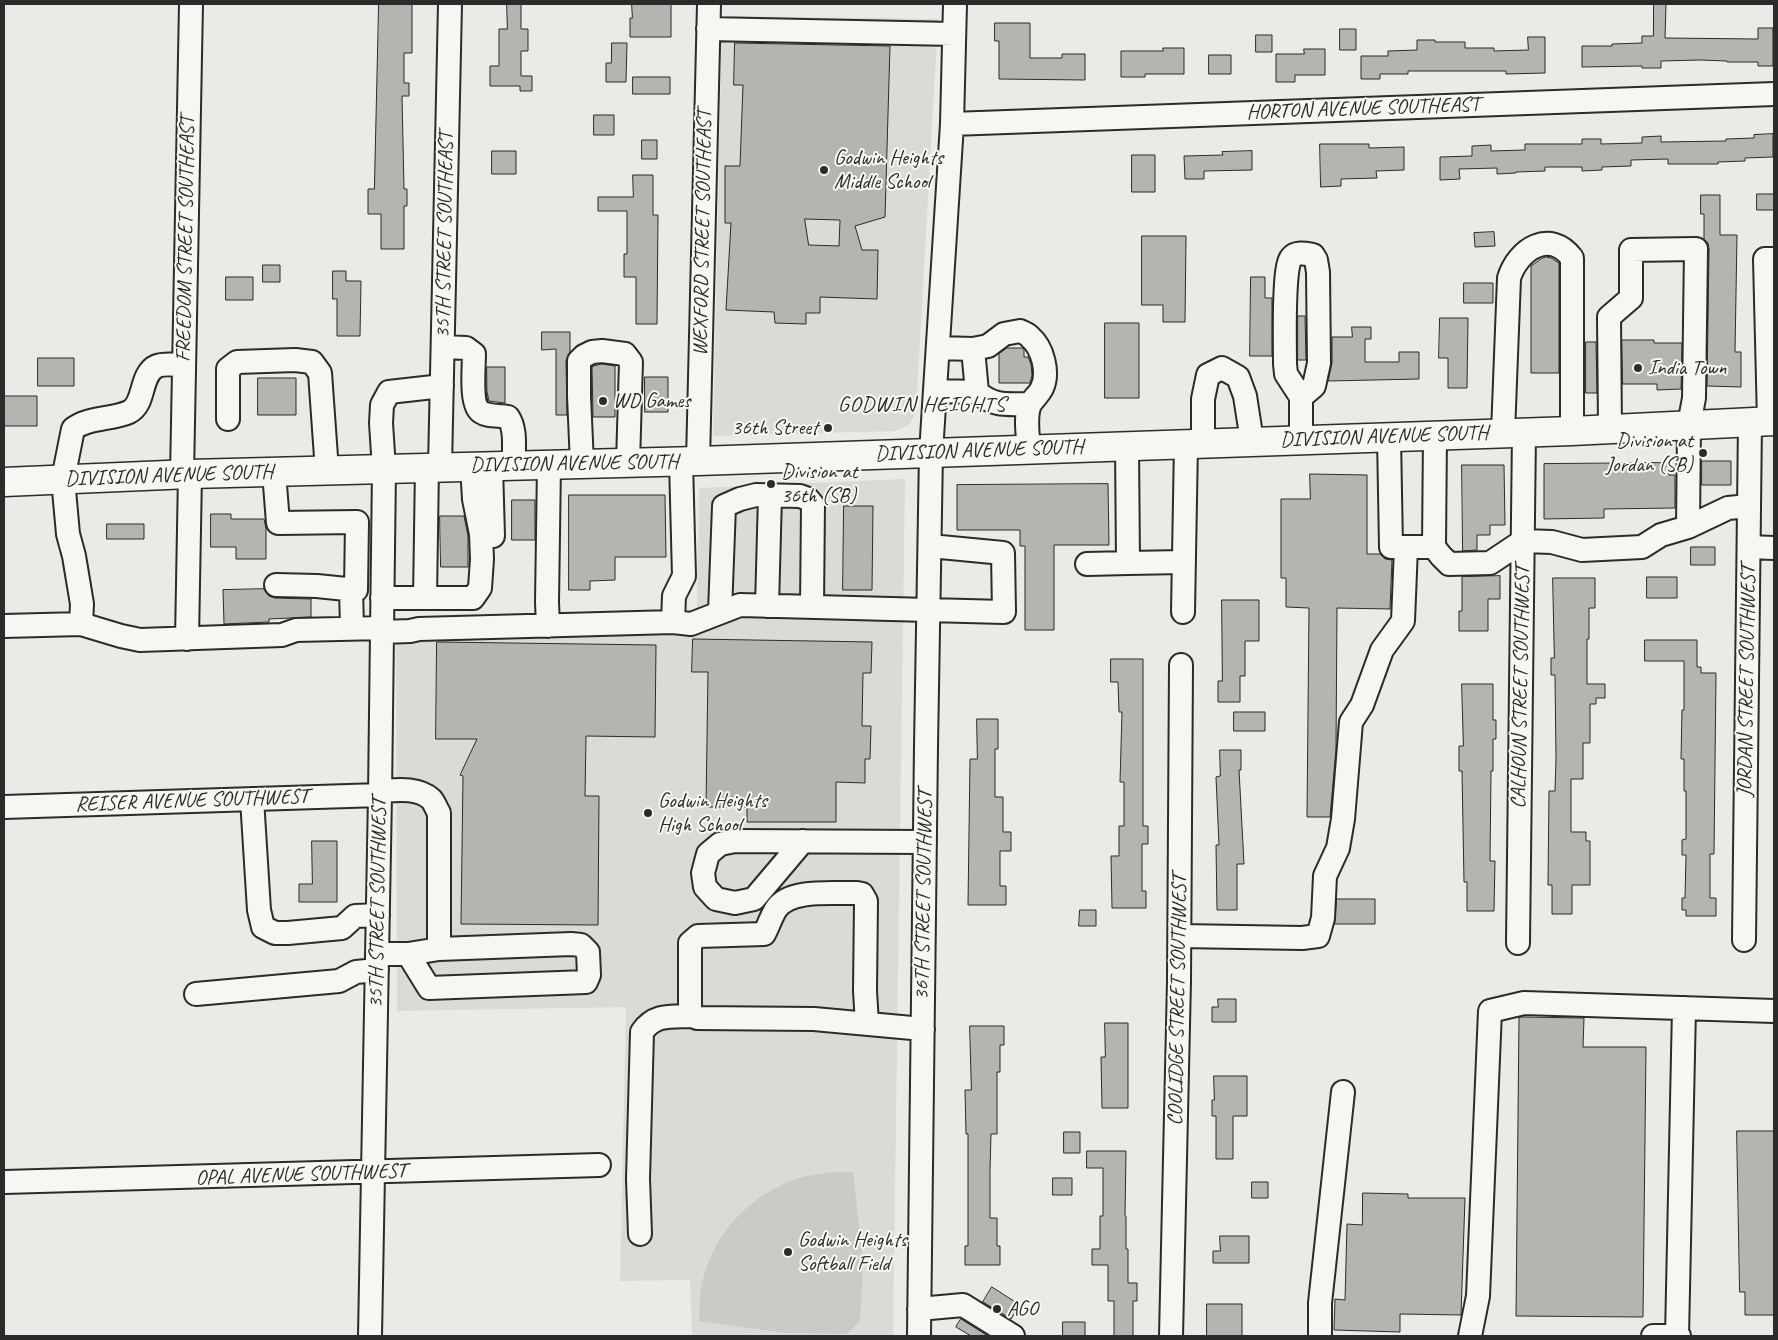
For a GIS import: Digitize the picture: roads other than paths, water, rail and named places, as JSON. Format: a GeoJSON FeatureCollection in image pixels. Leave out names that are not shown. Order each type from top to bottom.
{"type":"FeatureCollection","features":[{"type":"Feature","properties":{"kind":"main road","name":"DIVISION AVENUE SOUTH"},"geometry":{"type":"LineString","coordinates":[[4,482],[186,474],[690,462],[1610,429],[1764,421]]}},
{"type":"Feature","properties":{"kind":"street","name":"FREEDOM STREET SOUTHEAST"},"geometry":{"type":"LineString","coordinates":[[187,639],[184,365],[191,4]]}},
{"type":"Feature","properties":{"kind":"street","name":"35TH STREET SOUTHEAST"},"geometry":{"type":"LineString","coordinates":[[425,598],[433,467],[442,386],[450,4]]}},
{"type":"Feature","properties":{"kind":"street","name":"WEXFORD STREET SOUTHEAST"},"geometry":{"type":"LineString","coordinates":[[673,622],[674,596],[684,576],[709,4]]}},
{"type":"Feature","properties":{"kind":"street","name":"36TH STREET SOUTHWEST"},"geometry":{"type":"LineString","coordinates":[[919,1336],[928,610],[932,453],[952,124],[954,4]]}},
{"type":"Feature","properties":{"kind":"street"},"geometry":{"type":"LineString","coordinates":[[708,29],[954,34]]}},
{"type":"Feature","properties":{"kind":"street","name":"HORTON AVENUE SOUTHEAST"},"geometry":{"type":"LineString","coordinates":[[952,124],[1774,94]]}},
{"type":"Feature","properties":{"kind":"street","name":"CALHOUN STREET SOUTHWEST"},"geometry":{"type":"LineString","coordinates":[[1518,943],[1523,541],[1514,432],[1508,278],[1513,265],[1522,255],[1537,246],[1545,244],[1557,245],[1566,249],[1572,258],[1572,430]]}},
{"type":"Feature","properties":{"kind":"street"},"geometry":{"type":"LineString","coordinates":[[1610,429],[1609,318],[1631,298],[1631,250],[1696,249],[1694,398],[1689,425],[1688,527]]}},
{"type":"Feature","properties":{"kind":"street"},"geometry":{"type":"LineString","coordinates":[[1301,398],[1314,386],[1318,363],[1318,272],[1313,255],[1306,254],[1297,254],[1290,258],[1287,266],[1285,364],[1286,374],[1301,398],[1301,440]]}},
{"type":"Feature","properties":{"kind":"street","name":"JORDAN STREET SOUTHWEST"},"geometry":{"type":"LineString","coordinates":[[1744,940],[1749,506],[1764,421],[1771,357],[1765,258],[1774,258]]}},
{"type":"Feature","properties":{"kind":"street"},"geometry":{"type":"LineString","coordinates":[[938,348],[973,349],[988,346],[1004,334],[1020,331],[1031,337],[1042,354],[1045,369],[1043,387],[1029,404],[1027,417],[1029,450]]}},
{"type":"Feature","properties":{"kind":"street"},"geometry":{"type":"LineString","coordinates":[[382,598],[473,598],[480,588],[481,534],[474,499],[513,430],[512,423],[508,417],[486,414],[476,408],[474,400],[474,354],[466,348],[443,347]]}},
{"type":"Feature","properties":{"kind":"street"},"geometry":{"type":"LineString","coordinates":[[973,349],[977,392]]}},
{"type":"Feature","properties":{"kind":"street"},"geometry":{"type":"LineString","coordinates":[[582,464],[578,396],[579,361],[592,352],[602,351],[625,354],[631,362],[628,463]]}},
{"type":"Feature","properties":{"kind":"street"},"geometry":{"type":"LineString","coordinates":[[228,419],[228,369],[237,362],[294,360],[312,362],[320,373],[327,470]]}},
{"type":"Feature","properties":{"kind":"street"},"geometry":{"type":"LineString","coordinates":[[81,624],[82,604],[74,556],[68,534],[63,479],[73,429],[81,423],[101,420],[131,411],[139,401],[152,369],[159,365],[184,365]]}},
{"type":"Feature","properties":{"kind":"street"},"geometry":{"type":"LineString","coordinates":[[1183,612],[1184,562],[1194,444],[1208,375],[1222,368],[1238,377],[1245,396],[1252,442]]}},
{"type":"Feature","properties":{"kind":"street","name":"35TH STREET SOUTHWEST"},"geometry":{"type":"LineString","coordinates":[[370,1336],[380,793],[384,469],[382,405],[389,392],[442,386]]}},
{"type":"Feature","properties":{"kind":"street"},"geometry":{"type":"LineString","coordinates":[[936,391],[977,392],[986,400],[999,404],[1029,404]]}},
{"type":"Feature","properties":{"kind":"street"},"geometry":{"type":"LineString","coordinates":[[1435,435],[1434,546],[1449,564],[1490,563],[1523,541],[1552,542],[1582,550],[1642,547],[1661,535],[1688,527],[1728,508],[1749,506]]}},
{"type":"Feature","properties":{"kind":"street"},"geometry":{"type":"LineString","coordinates":[[1388,437],[1391,546],[1434,546]]}},
{"type":"Feature","properties":{"kind":"street"},"geometry":{"type":"LineString","coordinates":[[1128,446],[1128,563]]}},
{"type":"Feature","properties":{"kind":"street"},"geometry":{"type":"LineString","coordinates":[[548,626],[549,465]]}},
{"type":"Feature","properties":{"kind":"street"},"geometry":{"type":"LineString","coordinates":[[492,466],[493,536]]}},
{"type":"Feature","properties":{"kind":"street"},"geometry":{"type":"LineString","coordinates":[[274,472],[278,523],[383,523]]}},
{"type":"Feature","properties":{"kind":"street"},"geometry":{"type":"LineString","coordinates":[[720,612],[724,506],[756,495],[800,496],[808,499],[813,505],[812,607]]}},
{"type":"Feature","properties":{"kind":"street"},"geometry":{"type":"LineString","coordinates":[[767,606],[770,496]]}},
{"type":"Feature","properties":{"kind":"street"},"geometry":{"type":"LineString","coordinates":[[276,585],[318,586],[356,590],[357,522]]}},
{"type":"Feature","properties":{"kind":"street"},"geometry":{"type":"LineString","coordinates":[[4,626],[81,624],[140,640],[282,635],[296,630],[352,628],[410,632],[419,629],[673,622],[691,624],[740,605],[1004,612],[1003,553],[930,546]]}},
{"type":"Feature","properties":{"kind":"street"},"geometry":{"type":"LineString","coordinates":[[1180,936],[1302,938],[1318,936],[1323,918],[1325,876],[1338,848],[1343,819],[1351,722],[1362,705],[1382,650],[1403,621],[1406,546]]}},
{"type":"Feature","properties":{"kind":"street"},"geometry":{"type":"LineString","coordinates":[[1748,547],[1774,548]]}},
{"type":"Feature","properties":{"kind":"street"},"geometry":{"type":"LineString","coordinates":[[1087,564],[1184,562]]}},
{"type":"Feature","properties":{"kind":"street"},"geometry":{"type":"LineString","coordinates":[[351,589],[352,628]]}},
{"type":"Feature","properties":{"kind":"street","name":"COOLIDGE STREET SOUTHWEST"},"geometry":{"type":"LineString","coordinates":[[1171,1336],[1180,936],[1181,665]]}},
{"type":"Feature","properties":{"kind":"street","name":"REISER AVENUE SOUTHWEST"},"geometry":{"type":"LineString","coordinates":[[4,807],[252,799],[380,793],[405,790],[422,793],[431,799],[439,812],[439,949]]}},
{"type":"Feature","properties":{"kind":"street"},"geometry":{"type":"LineString","coordinates":[[252,799],[259,910],[263,927],[275,933],[342,928],[355,916],[378,914]]}},
{"type":"Feature","properties":{"kind":"street"},"geometry":{"type":"LineString","coordinates":[[803,841],[925,842]]}},
{"type":"Feature","properties":{"kind":"street"},"geometry":{"type":"LineString","coordinates":[[693,1016],[690,1012],[690,943],[693,939],[698,936],[764,934],[776,908],[791,896],[857,893],[862,894],[866,901],[865,991],[867,1024]]}},
{"type":"Feature","properties":{"kind":"street"},"geometry":{"type":"LineString","coordinates":[[196,994],[338,981],[377,962],[408,954],[439,949],[581,945],[588,952],[589,975],[586,982],[429,988],[408,954]]}},
{"type":"Feature","properties":{"kind":"street"},"geometry":{"type":"LineString","coordinates":[[1470,1336],[1478,1296],[1490,1011],[1524,1003],[1774,1011]]}},
{"type":"Feature","properties":{"kind":"street"},"geometry":{"type":"LineString","coordinates":[[1653,1336],[1678,1336],[1684,1008]]}},
{"type":"Feature","properties":{"kind":"street"},"geometry":{"type":"LineString","coordinates":[[640,1234],[638,1179],[642,1032],[648,1023],[660,1018],[693,1016],[697,1018],[814,1019],[923,1029]]}},
{"type":"Feature","properties":{"kind":"street"},"geometry":{"type":"LineString","coordinates":[[1320,1336],[1320,1303],[1343,1092]]}},
{"type":"Feature","properties":{"kind":"street","name":"OPAL AVENUE SOUTHWEST"},"geometry":{"type":"LineString","coordinates":[[4,1182],[374,1173],[598,1165]]}},
{"type":"Feature","properties":{"kind":"street"},"geometry":{"type":"LineString","coordinates":[[919,1309],[964,1305],[1013,1336]]}},
{"type":"Feature","properties":{"kind":"place","name":"Godwin Heights Middle School"},"geometry":{"type":"Point","coordinates":[824,170]}},
{"type":"Feature","properties":{"kind":"place","name":"India Town"},"geometry":{"type":"Point","coordinates":[1638,368]}},
{"type":"Feature","properties":{"kind":"place","name":"WD Games"},"geometry":{"type":"Point","coordinates":[603,401]}},
{"type":"Feature","properties":{"kind":"place","name":"36th Street"},"geometry":{"type":"Point","coordinates":[828,428]}},
{"type":"Feature","properties":{"kind":"place","name":"Division at Jordan (SB)"},"geometry":{"type":"Point","coordinates":[1703,453]}},
{"type":"Feature","properties":{"kind":"place","name":"Division at 36th (SB)"},"geometry":{"type":"Point","coordinates":[771,484]}},
{"type":"Feature","properties":{"kind":"place","name":"Godwin Heights High School"},"geometry":{"type":"Point","coordinates":[648,813]}},
{"type":"Feature","properties":{"kind":"place","name":"Godwin Heights Softball Field"},"geometry":{"type":"Point","coordinates":[788,1252]}},
{"type":"Feature","properties":{"kind":"place","name":"AGO"},"geometry":{"type":"Point","coordinates":[997,1309]}},
{"type":"Feature","properties":{"kind":"district","name":"GODWIN HEIGHTS"},"geometry":{"type":"Point","coordinates":[922,405]}}]}
